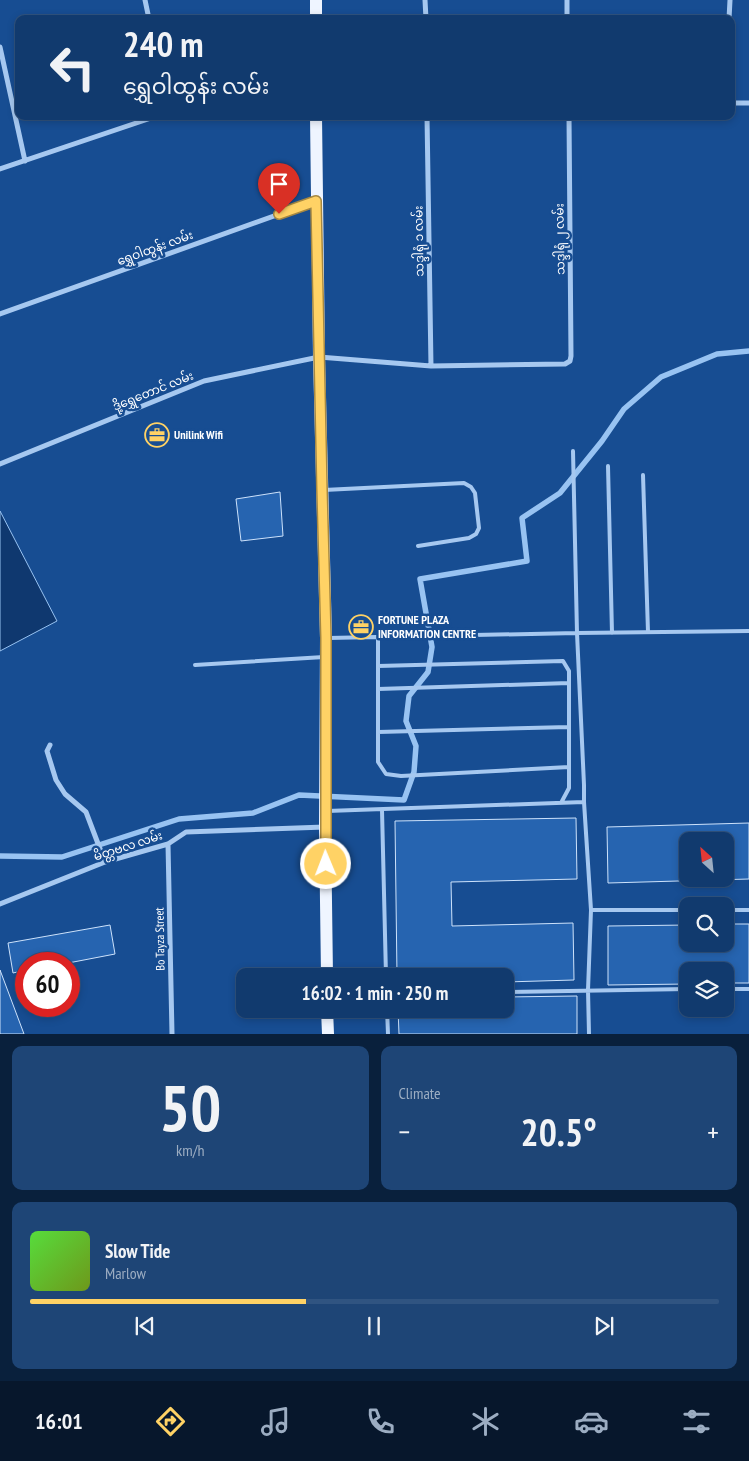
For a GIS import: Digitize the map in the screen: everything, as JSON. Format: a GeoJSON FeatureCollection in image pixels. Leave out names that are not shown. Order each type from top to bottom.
{"type":"FeatureCollection","features":[{"type":"Feature","properties":{"kind":"main road"},"geometry":{"type":"LineString","coordinates":[[316,0],[316,15]]}},
{"type":"Feature","properties":{"kind":"main road"},"geometry":{"type":"LineString","coordinates":[[316,120],[319,357],[326,638],[325,826],[327,968]]}},
{"type":"Feature","properties":{"kind":"main road"},"geometry":{"type":"LineString","coordinates":[[327,1018],[328,1034]]}},
{"type":"Feature","properties":{"kind":"street"},"geometry":{"type":"LineString","coordinates":[[145,0],[148,15]]}},
{"type":"Feature","properties":{"kind":"street"},"geometry":{"type":"LineString","coordinates":[[425,0],[426,15]]}},
{"type":"Feature","properties":{"kind":"street"},"geometry":{"type":"LineString","coordinates":[[567,0],[568,15]]}},
{"type":"Feature","properties":{"kind":"street"},"geometry":{"type":"LineString","coordinates":[[729,15],[730,0]]}},
{"type":"Feature","properties":{"kind":"street"},"geometry":{"type":"LineString","coordinates":[[0,47],[15,115]]}},
{"type":"Feature","properties":{"kind":"street"},"geometry":{"type":"LineString","coordinates":[[735,103],[749,103]]}},
{"type":"Feature","properties":{"kind":"street"},"geometry":{"type":"LineString","coordinates":[[16,120],[25,161]]}},
{"type":"Feature","properties":{"kind":"street"},"geometry":{"type":"LineString","coordinates":[[0,169],[145,120]]}},
{"type":"Feature","properties":{"kind":"street","name":"သဒ္ဒါရုံ ၁ လမ်း"},"geometry":{"type":"LineString","coordinates":[[427,120],[431,366]]}},
{"type":"Feature","properties":{"kind":"street","name":"သဒ္ဒါရုံ ၂ လမ်း"},"geometry":{"type":"LineString","coordinates":[[569,120],[570,361]]}},
{"type":"Feature","properties":{"kind":"street","name":"ရွှေဝါထွန်း လမ်း"},"geometry":{"type":"LineString","coordinates":[[0,314],[316,201]]}},
{"type":"Feature","properties":{"kind":"street","name":"ဒို့ရွှေတောင် လမ်း"},"geometry":{"type":"LineString","coordinates":[[0,464],[204,381],[319,357],[431,366],[565,364],[570,361]]}},
{"type":"Feature","properties":{"kind":"street"},"geometry":{"type":"LineString","coordinates":[[50,745],[47,752],[56,780],[65,794],[86,812],[105,862]]}},
{"type":"Feature","properties":{"kind":"street","name":"မိတ္တဗလ လမ်း"},"geometry":{"type":"LineString","coordinates":[[0,904],[105,862],[168,844],[186,832],[325,826]]}},
{"type":"Feature","properties":{"kind":"street","name":"Bo Tayza Street"},"geometry":{"type":"LineString","coordinates":[[168,844],[172,1034]]}},
{"type":"Feature","properties":{"kind":"lane"},"geometry":{"type":"LineString","coordinates":[[573,451],[577,632],[590,910],[588,1034]]}},
{"type":"Feature","properties":{"kind":"lane"},"geometry":{"type":"LineString","coordinates":[[608,466],[612,633]]}},
{"type":"Feature","properties":{"kind":"lane"},"geometry":{"type":"LineString","coordinates":[[643,474],[648,632]]}},
{"type":"Feature","properties":{"kind":"lane"},"geometry":{"type":"LineString","coordinates":[[322,490],[464,484],[471,487],[474,493],[479,528],[476,534],[469,538],[418,546]]}},
{"type":"Feature","properties":{"kind":"lane"},"geometry":{"type":"LineString","coordinates":[[326,638],[577,632],[749,631]]}},
{"type":"Feature","properties":{"kind":"lane"},"geometry":{"type":"LineString","coordinates":[[378,637],[378,762],[386,774],[401,776],[569,767]]}},
{"type":"Feature","properties":{"kind":"lane"},"geometry":{"type":"LineString","coordinates":[[196,665],[326,656]]}},
{"type":"Feature","properties":{"kind":"lane"},"geometry":{"type":"LineString","coordinates":[[378,666],[562,661],[569,671],[569,788],[561,803]]}},
{"type":"Feature","properties":{"kind":"lane"},"geometry":{"type":"LineString","coordinates":[[378,689],[569,683]]}},
{"type":"Feature","properties":{"kind":"lane"},"geometry":{"type":"LineString","coordinates":[[378,732],[569,727]]}},
{"type":"Feature","properties":{"kind":"lane"},"geometry":{"type":"LineString","coordinates":[[325,812],[584,802]]}},
{"type":"Feature","properties":{"kind":"lane"},"geometry":{"type":"LineString","coordinates":[[382,810],[386,968]]}},
{"type":"Feature","properties":{"kind":"lane"},"geometry":{"type":"LineString","coordinates":[[590,910],[679,910]]}},
{"type":"Feature","properties":{"kind":"lane"},"geometry":{"type":"LineString","coordinates":[[734,910],[749,910]]}},
{"type":"Feature","properties":{"kind":"lane"},"geometry":{"type":"LineString","coordinates":[[734,989],[749,988]]}},
{"type":"Feature","properties":{"kind":"lane"},"geometry":{"type":"LineString","coordinates":[[514,992],[679,989]]}},
{"type":"Feature","properties":{"kind":"lane"},"geometry":{"type":"LineString","coordinates":[[387,1018],[388,1034]]}},
{"type":"Feature","properties":{"kind":"water"},"geometry":{"type":"Polygon","coordinates":[[[0,511],[57,621],[0,651],[0,511]]]}},
{"type":"Feature","properties":{"kind":"building"},"geometry":{"type":"Polygon","coordinates":[[[280,492],[283,536],[241,541],[236,499],[280,492]]]}},
{"type":"Feature","properties":{"kind":"building"},"geometry":{"type":"Polygon","coordinates":[[[576,818],[577,879],[451,882],[452,926],[573,923],[574,980],[514,982],[514,968],[397,968],[395,821],[576,818]]]}},
{"type":"Feature","properties":{"kind":"building"},"geometry":{"type":"Polygon","coordinates":[[[749,823],[749,879],[734,879],[734,832],[679,832],[679,881],[608,883],[607,827],[749,823]]]}},
{"type":"Feature","properties":{"kind":"building"},"geometry":{"type":"Polygon","coordinates":[[[734,924],[749,924],[749,983],[734,983],[734,962],[679,962],[679,984],[608,985],[608,926],[679,925],[679,952],[734,952],[734,924]]]}},
{"type":"Feature","properties":{"kind":"building"},"geometry":{"type":"Polygon","coordinates":[[[110,925],[115,954],[80,961],[80,952],[15,952],[15,973],[13,973],[8,943],[110,925]]]}},
{"type":"Feature","properties":{"kind":"building"},"geometry":{"type":"Polygon","coordinates":[[[0,970],[15,1010],[15,1017],[18,1017],[24,1034],[0,1034],[0,970]]]}},
{"type":"Feature","properties":{"kind":"building"},"geometry":{"type":"Polygon","coordinates":[[[577,996],[577,1034],[399,1034],[398,1018],[514,1018],[514,997],[577,996]]]}},
{"type":"Feature","properties":{"kind":"waterway"},"geometry":{"type":"LineString","coordinates":[[0,856],[62,857],[179,819],[253,813],[299,795],[404,800],[414,772],[416,746],[406,721],[409,696],[428,672],[432,647],[420,579],[527,561],[522,518],[560,493],[602,441],[624,409],[661,377],[717,354],[749,351]]}},
{"type":"Feature","properties":{"kind":"place","name":"Unilink Wifi"},"geometry":{"type":"Point","coordinates":[157,435]}},
{"type":"Feature","properties":{"kind":"place","name":"FORTUNE PLAZA INFORMATION CENTRE"},"geometry":{"type":"Point","coordinates":[361,627]}},
{"type":"Feature","properties":{"kind":"route"},"geometry":{"type":"LineString","coordinates":[[279,214],[316,201],[326,638],[326,864]]}}]}
